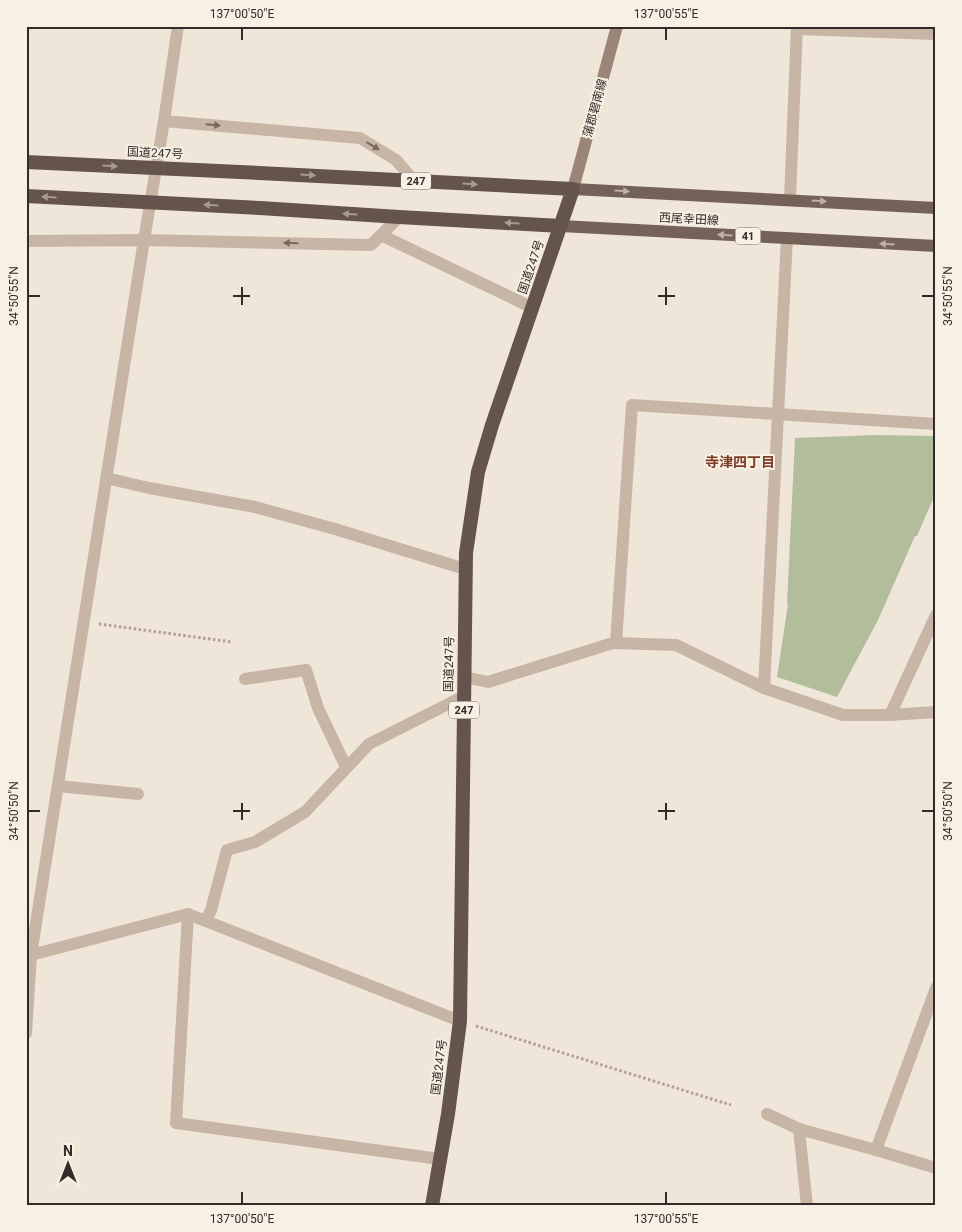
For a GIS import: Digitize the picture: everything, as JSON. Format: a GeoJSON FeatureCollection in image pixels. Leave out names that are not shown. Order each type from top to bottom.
{"type":"FeatureCollection","features":[{"type":"Feature","properties":{"kind":"highway","name":"国道247号"},"geometry":{"type":"LineString","coordinates":[[26,162],[573,189],[492,425],[478,472],[466,553],[460,1021],[448,1114],[432,1206]]}},
{"type":"Feature","properties":{"kind":"highway","name":"国道247号"},"geometry":{"type":"LineString","coordinates":[[26,196],[561,226]]}},
{"type":"Feature","properties":{"kind":"main road","name":"蒲郡碧南線"},"geometry":{"type":"LineString","coordinates":[[573,189],[617,26]]}},
{"type":"Feature","properties":{"kind":"main road","name":"西尾幸田線"},"geometry":{"type":"LineString","coordinates":[[573,189],[936,208]]}},
{"type":"Feature","properties":{"kind":"main road","name":"西尾幸田線"},"geometry":{"type":"LineString","coordinates":[[561,226],[936,246]]}},
{"type":"Feature","properties":{"kind":"street"},"geometry":{"type":"LineString","coordinates":[[26,1032],[29,954],[58,786],[178,26]]}},
{"type":"Feature","properties":{"kind":"street"},"geometry":{"type":"LineString","coordinates":[[790,199],[797,27],[936,34]]}},
{"type":"Feature","properties":{"kind":"street"},"geometry":{"type":"LineString","coordinates":[[164,121],[360,138],[396,160],[414,181]]}},
{"type":"Feature","properties":{"kind":"street"},"geometry":{"type":"LineString","coordinates":[[26,241],[144,240],[371,245],[399,217]]}},
{"type":"Feature","properties":{"kind":"street"},"geometry":{"type":"LineString","coordinates":[[381,235],[533,308]]}},
{"type":"Feature","properties":{"kind":"street"},"geometry":{"type":"LineString","coordinates":[[764,688],[787,238]]}},
{"type":"Feature","properties":{"kind":"street"},"geometry":{"type":"LineString","coordinates":[[616,643],[632,404],[936,424]]}},
{"type":"Feature","properties":{"kind":"street"},"geometry":{"type":"LineString","coordinates":[[106,478],[149,488],[255,507],[466,569]]}},
{"type":"Feature","properties":{"kind":"street"},"geometry":{"type":"LineString","coordinates":[[890,715],[936,615]]}},
{"type":"Feature","properties":{"kind":"street"},"geometry":{"type":"LineString","coordinates":[[464,677],[488,682],[616,643],[676,645],[764,688],[843,715],[890,715],[936,712]]}},
{"type":"Feature","properties":{"kind":"street"},"geometry":{"type":"LineString","coordinates":[[245,679],[306,670],[318,708],[346,767]]}},
{"type":"Feature","properties":{"kind":"street"},"geometry":{"type":"LineString","coordinates":[[206,921],[211,910],[227,850],[255,842],[305,812],[369,744],[464,696]]}},
{"type":"Feature","properties":{"kind":"street"},"geometry":{"type":"LineString","coordinates":[[58,786],[138,794]]}},
{"type":"Feature","properties":{"kind":"street"},"geometry":{"type":"LineString","coordinates":[[29,954],[188,914],[460,1021]]}},
{"type":"Feature","properties":{"kind":"street"},"geometry":{"type":"LineString","coordinates":[[188,914],[176,1123],[440,1159]]}},
{"type":"Feature","properties":{"kind":"street"},"geometry":{"type":"LineString","coordinates":[[876,1150],[936,988]]}},
{"type":"Feature","properties":{"kind":"street"},"geometry":{"type":"LineString","coordinates":[[767,1114],[799,1129],[936,1168]]}},
{"type":"Feature","properties":{"kind":"street"},"geometry":{"type":"LineString","coordinates":[[799,1129],[807,1206]]}},
{"type":"Feature","properties":{"kind":"path"},"geometry":{"type":"LineString","coordinates":[[83,622],[232,642]]}},
{"type":"Feature","properties":{"kind":"path"},"geometry":{"type":"LineString","coordinates":[[460,1021],[731,1105]]}},
{"type":"Feature","properties":{"kind":"green space"},"geometry":{"type":"Polygon","coordinates":[[[876,435],[936,436],[936,492],[878,620],[837,697],[777,677],[788,604],[795,438],[876,435]]]}},
{"type":"Feature","properties":{"kind":"district","name":"寺津四丁目"},"geometry":{"type":"Point","coordinates":[740,462]}}]}
